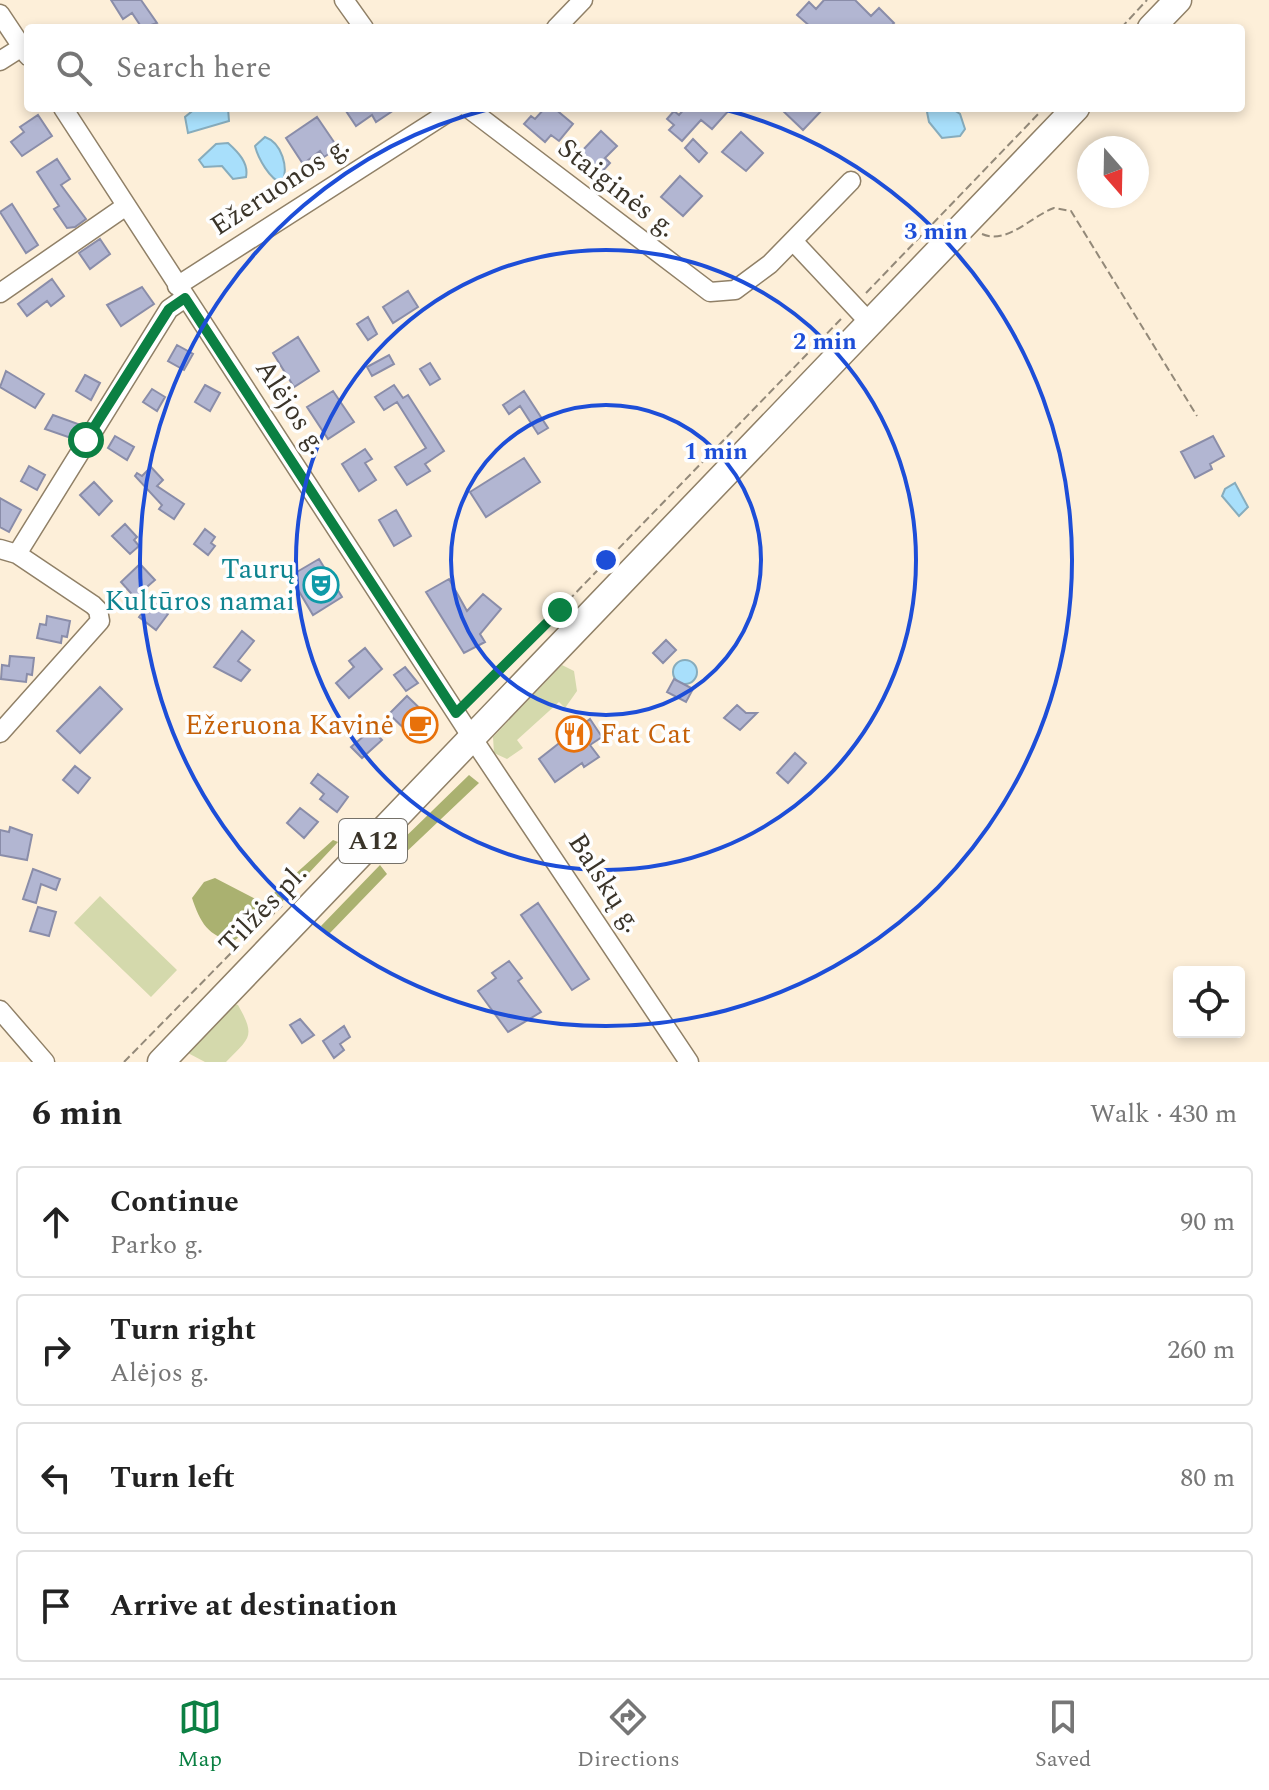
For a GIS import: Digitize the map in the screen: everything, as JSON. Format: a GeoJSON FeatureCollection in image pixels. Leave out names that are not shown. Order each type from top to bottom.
{"type":"FeatureCollection","features":[{"type":"Feature","properties":{"kind":"highway"},"geometry":{"type":"LineString","coordinates":[[1155,24],[1178,0]]}},
{"type":"Feature","properties":{"kind":"highway","name":"Tilžės pl."},"geometry":{"type":"LineString","coordinates":[[161,1062],[471,736],[862,314],[968,221],[1072,112]]}},
{"type":"Feature","properties":{"kind":"street"},"geometry":{"type":"LineString","coordinates":[[344,0],[361,24]]}},
{"type":"Feature","properties":{"kind":"street"},"geometry":{"type":"LineString","coordinates":[[560,24],[583,0]]}},
{"type":"Feature","properties":{"kind":"street"},"geometry":{"type":"LineString","coordinates":[[0,14],[24,50]]}},
{"type":"Feature","properties":{"kind":"street"},"geometry":{"type":"LineString","coordinates":[[0,61],[24,51]]}},
{"type":"Feature","properties":{"kind":"street","name":"Alėjos g."},"geometry":{"type":"LineString","coordinates":[[66,112],[471,736]]}},
{"type":"Feature","properties":{"kind":"street","name":"Staiginės g."},"geometry":{"type":"LineString","coordinates":[[473,112],[694,283],[710,292],[735,290],[793,241]]}},
{"type":"Feature","properties":{"kind":"street","name":"Ežeruonos g."},"geometry":{"type":"LineString","coordinates":[[8,551],[181,292],[425,115]]}},
{"type":"Feature","properties":{"kind":"street"},"geometry":{"type":"LineString","coordinates":[[851,181],[793,241],[862,314]]}},
{"type":"Feature","properties":{"kind":"street"},"geometry":{"type":"LineString","coordinates":[[0,293],[126,206]]}},
{"type":"Feature","properties":{"kind":"street"},"geometry":{"type":"LineString","coordinates":[[0,733],[100,621],[98,610],[93,605],[8,551]]}},
{"type":"Feature","properties":{"kind":"street","name":"Balskų g."},"geometry":{"type":"LineString","coordinates":[[471,736],[559,863],[689,1062]]}},
{"type":"Feature","properties":{"kind":"street"},"geometry":{"type":"LineString","coordinates":[[0,1010],[45,1062]]}},
{"type":"Feature","properties":{"kind":"path"},"geometry":{"type":"LineString","coordinates":[[1125,24],[1147,0]]}},
{"type":"Feature","properties":{"kind":"path"},"geometry":{"type":"LineString","coordinates":[[456,713],[862,314],[1040,112]]}},
{"type":"Feature","properties":{"kind":"path"},"geometry":{"type":"LineString","coordinates":[[968,221],[983,235],[999,237],[1054,208],[1071,211],[1197,416]]}},
{"type":"Feature","properties":{"kind":"path"},"geometry":{"type":"LineString","coordinates":[[124,1062],[233,951],[288,901]]}},
{"type":"Feature","properties":{"kind":"green space"},"geometry":{"type":"Polygon","coordinates":[[[562,665],[574,671],[577,691],[565,708],[559,702],[517,740],[523,748],[507,759],[494,753],[493,737],[562,665]]]}},
{"type":"Feature","properties":{"kind":"green space"},"geometry":{"type":"Polygon","coordinates":[[[469,775],[479,783],[402,856],[396,846],[469,775]]]}},
{"type":"Feature","properties":{"kind":"green space"},"geometry":{"type":"Polygon","coordinates":[[[333,840],[338,842],[277,907],[234,941],[211,932],[202,921],[192,898],[204,882],[215,878],[263,903],[333,840]]]}},
{"type":"Feature","properties":{"kind":"green space"},"geometry":{"type":"Polygon","coordinates":[[[380,865],[387,874],[329,934],[321,926],[380,865]]]}},
{"type":"Feature","properties":{"kind":"green space"},"geometry":{"type":"Polygon","coordinates":[[[100,896],[177,970],[151,997],[74,923],[100,896]]]}},
{"type":"Feature","properties":{"kind":"green space"},"geometry":{"type":"Polygon","coordinates":[[[231,1003],[238,1005],[247,1024],[248,1036],[241,1047],[226,1062],[205,1062],[186,1052],[231,1003]]]}},
{"type":"Feature","properties":{"kind":"water"},"geometry":{"type":"Polygon","coordinates":[[[191,112],[228,112],[229,121],[188,133],[185,117],[191,112]]]}},
{"type":"Feature","properties":{"kind":"water"},"geometry":{"type":"Polygon","coordinates":[[[927,112],[957,112],[965,129],[960,136],[942,138],[929,122],[927,112]]]}},
{"type":"Feature","properties":{"kind":"water"},"geometry":{"type":"Polygon","coordinates":[[[265,137],[280,150],[285,170],[282,183],[269,173],[255,146],[265,137]]]}},
{"type":"Feature","properties":{"kind":"water"},"geometry":{"type":"Polygon","coordinates":[[[228,143],[244,162],[246,177],[233,179],[222,166],[204,167],[199,160],[216,144],[228,143]]]}},
{"type":"Feature","properties":{"kind":"water"},"geometry":{"type":"Polygon","coordinates":[[[1235,483],[1248,507],[1239,516],[1222,496],[1225,489],[1235,483]]]}},
{"type":"Feature","properties":{"kind":"water"},"geometry":{"type":"Polygon","coordinates":[[[685,660],[693,664],[697,672],[693,680],[685,684],[677,680],[673,672],[677,664],[685,660]]]}},
{"type":"Feature","properties":{"kind":"building"},"geometry":{"type":"Polygon","coordinates":[[[111,0],[141,0],[157,23],[139,24],[132,13],[123,19],[111,0]]]}},
{"type":"Feature","properties":{"kind":"building"},"geometry":{"type":"Polygon","coordinates":[[[824,0],[855,0],[871,16],[879,8],[894,23],[807,24],[797,15],[809,2],[816,9],[824,0]]]}},
{"type":"Feature","properties":{"kind":"building"},"geometry":{"type":"Polygon","coordinates":[[[347,112],[391,112],[376,122],[372,115],[356,126],[347,112]]]}},
{"type":"Feature","properties":{"kind":"building"},"geometry":{"type":"Polygon","coordinates":[[[541,112],[559,112],[573,124],[559,141],[551,135],[545,142],[524,124],[531,116],[535,119],[541,112]]]}},
{"type":"Feature","properties":{"kind":"building"},"geometry":{"type":"Polygon","coordinates":[[[673,112],[679,115],[682,112],[727,112],[712,129],[701,120],[682,141],[669,130],[674,125],[667,119],[673,112]]]}},
{"type":"Feature","properties":{"kind":"building"},"geometry":{"type":"Polygon","coordinates":[[[784,112],[820,112],[803,130],[784,112]]]}},
{"type":"Feature","properties":{"kind":"building"},"geometry":{"type":"Polygon","coordinates":[[[38,115],[52,136],[22,156],[11,142],[24,132],[20,127],[38,115]]]}},
{"type":"Feature","properties":{"kind":"building"},"geometry":{"type":"Polygon","coordinates":[[[317,117],[338,148],[324,157],[320,151],[303,164],[286,138],[317,117]]]}},
{"type":"Feature","properties":{"kind":"building"},"geometry":{"type":"Polygon","coordinates":[[[601,131],[617,146],[605,158],[610,163],[598,176],[590,168],[594,164],[581,152],[601,131]]]}},
{"type":"Feature","properties":{"kind":"building"},"geometry":{"type":"Polygon","coordinates":[[[741,132],[763,153],[746,171],[722,152],[741,132]]]}},
{"type":"Feature","properties":{"kind":"building"},"geometry":{"type":"Polygon","coordinates":[[[693,139],[707,153],[699,162],[685,148],[693,139]]]}},
{"type":"Feature","properties":{"kind":"building"},"geometry":{"type":"Polygon","coordinates":[[[57,159],[70,179],[61,185],[86,219],[75,227],[67,228],[54,209],[59,206],[37,172],[57,159]]]}},
{"type":"Feature","properties":{"kind":"building"},"geometry":{"type":"Polygon","coordinates":[[[680,176],[702,196],[683,216],[661,197],[680,176]]]}},
{"type":"Feature","properties":{"kind":"building"},"geometry":{"type":"Polygon","coordinates":[[[12,204],[38,245],[26,253],[0,212],[12,204]]]}},
{"type":"Feature","properties":{"kind":"building"},"geometry":{"type":"Polygon","coordinates":[[[100,239],[110,254],[90,269],[79,253],[100,239]]]}},
{"type":"Feature","properties":{"kind":"building"},"geometry":{"type":"Polygon","coordinates":[[[52,279],[64,296],[51,306],[47,301],[27,316],[18,304],[52,279]]]}},
{"type":"Feature","properties":{"kind":"building"},"geometry":{"type":"Polygon","coordinates":[[[142,287],[154,304],[121,326],[107,305],[142,287]]]}},
{"type":"Feature","properties":{"kind":"building"},"geometry":{"type":"Polygon","coordinates":[[[408,291],[418,307],[393,323],[383,307],[408,291]]]}},
{"type":"Feature","properties":{"kind":"building"},"geometry":{"type":"Polygon","coordinates":[[[368,317],[377,334],[368,340],[357,324],[368,317]]]}},
{"type":"Feature","properties":{"kind":"building"},"geometry":{"type":"Polygon","coordinates":[[[298,337],[319,371],[294,387],[273,353],[298,337]]]}},
{"type":"Feature","properties":{"kind":"building"},"geometry":{"type":"Polygon","coordinates":[[[177,345],[193,354],[184,370],[168,361],[177,345]]]}},
{"type":"Feature","properties":{"kind":"building"},"geometry":{"type":"Polygon","coordinates":[[[389,355],[394,364],[372,376],[367,367],[389,355]]]}},
{"type":"Feature","properties":{"kind":"building"},"geometry":{"type":"Polygon","coordinates":[[[430,363],[440,379],[430,385],[420,369],[430,363]]]}},
{"type":"Feature","properties":{"kind":"building"},"geometry":{"type":"Polygon","coordinates":[[[6,371],[44,394],[35,408],[0,387],[6,371]]]}},
{"type":"Feature","properties":{"kind":"building"},"geometry":{"type":"Polygon","coordinates":[[[85,375],[100,383],[91,400],[76,391],[85,375]]]}},
{"type":"Feature","properties":{"kind":"building"},"geometry":{"type":"Polygon","coordinates":[[[205,385],[220,393],[210,411],[195,402],[205,385]]]}},
{"type":"Feature","properties":{"kind":"building"},"geometry":{"type":"Polygon","coordinates":[[[394,385],[403,398],[408,395],[444,451],[425,464],[430,471],[407,485],[395,467],[426,448],[397,402],[384,410],[375,397],[394,385]]]}},
{"type":"Feature","properties":{"kind":"building"},"geometry":{"type":"Polygon","coordinates":[[[152,389],[165,397],[157,411],[143,402],[152,389]]]}},
{"type":"Feature","properties":{"kind":"building"},"geometry":{"type":"Polygon","coordinates":[[[333,391],[354,422],[328,439],[307,407],[333,391]]]}},
{"type":"Feature","properties":{"kind":"building"},"geometry":{"type":"Polygon","coordinates":[[[524,391],[548,428],[538,434],[520,406],[509,414],[503,405],[524,391]]]}},
{"type":"Feature","properties":{"kind":"building"},"geometry":{"type":"Polygon","coordinates":[[[53,415],[78,424],[71,438],[45,429],[53,415]]]}},
{"type":"Feature","properties":{"kind":"building"},"geometry":{"type":"Polygon","coordinates":[[[115,436],[134,447],[127,460],[108,448],[115,436]]]}},
{"type":"Feature","properties":{"kind":"building"},"geometry":{"type":"Polygon","coordinates":[[[1213,436],[1224,456],[1210,464],[1212,469],[1195,478],[1181,452],[1213,436]]]}},
{"type":"Feature","properties":{"kind":"building"},"geometry":{"type":"Polygon","coordinates":[[[365,449],[372,459],[365,463],[376,480],[359,491],[342,464],[365,449]]]}},
{"type":"Feature","properties":{"kind":"building"},"geometry":{"type":"Polygon","coordinates":[[[524,458],[540,482],[486,517],[470,492],[524,458]]]}},
{"type":"Feature","properties":{"kind":"building"},"geometry":{"type":"Polygon","coordinates":[[[29,466],[45,475],[37,490],[21,481],[29,466]]]}},
{"type":"Feature","properties":{"kind":"building"},"geometry":{"type":"Polygon","coordinates":[[[151,467],[163,480],[157,486],[184,504],[174,519],[159,509],[162,505],[135,476],[137,473],[142,476],[151,467]]]}},
{"type":"Feature","properties":{"kind":"building"},"geometry":{"type":"Polygon","coordinates":[[[94,482],[112,501],[99,515],[80,495],[94,482]]]}},
{"type":"Feature","properties":{"kind":"building"},"geometry":{"type":"Polygon","coordinates":[[[0,498],[21,510],[9,532],[0,527],[0,498]]]}},
{"type":"Feature","properties":{"kind":"building"},"geometry":{"type":"Polygon","coordinates":[[[396,510],[411,536],[394,546],[379,520],[396,510]]]}},
{"type":"Feature","properties":{"kind":"building"},"geometry":{"type":"Polygon","coordinates":[[[125,524],[137,537],[134,540],[139,546],[130,554],[112,536],[125,524]]]}},
{"type":"Feature","properties":{"kind":"building"},"geometry":{"type":"Polygon","coordinates":[[[205,529],[215,537],[211,543],[215,546],[208,555],[194,544],[205,529]]]}},
{"type":"Feature","properties":{"kind":"building"},"geometry":{"type":"Polygon","coordinates":[[[319,559],[342,597],[313,615],[290,576],[319,559]]]}},
{"type":"Feature","properties":{"kind":"building"},"geometry":{"type":"Polygon","coordinates":[[[140,564],[155,580],[141,592],[168,614],[156,630],[139,617],[145,609],[121,582],[140,564]]]}},
{"type":"Feature","properties":{"kind":"building"},"geometry":{"type":"Polygon","coordinates":[[[449,579],[467,611],[483,594],[501,609],[480,634],[485,642],[464,653],[426,592],[449,579]]]}},
{"type":"Feature","properties":{"kind":"building"},"geometry":{"type":"Polygon","coordinates":[[[47,616],[70,621],[67,637],[62,636],[61,643],[37,638],[40,624],[46,625],[47,616]]]}},
{"type":"Feature","properties":{"kind":"building"},"geometry":{"type":"Polygon","coordinates":[[[242,631],[254,641],[238,661],[250,670],[241,681],[214,667],[242,631]]]}},
{"type":"Feature","properties":{"kind":"building"},"geometry":{"type":"Polygon","coordinates":[[[666,640],[676,650],[663,663],[653,653],[666,640]]]}},
{"type":"Feature","properties":{"kind":"building"},"geometry":{"type":"Polygon","coordinates":[[[365,648],[382,669],[349,698],[336,683],[354,667],[349,661],[365,648]]]}},
{"type":"Feature","properties":{"kind":"building"},"geometry":{"type":"Polygon","coordinates":[[[10,656],[34,658],[32,675],[27,674],[26,682],[1,679],[2,665],[9,666],[10,656]]]}},
{"type":"Feature","properties":{"kind":"building"},"geometry":{"type":"Polygon","coordinates":[[[405,667],[418,683],[406,691],[394,675],[405,667]]]}},
{"type":"Feature","properties":{"kind":"building"},"geometry":{"type":"Polygon","coordinates":[[[674,679],[693,689],[686,702],[667,692],[674,679]]]}},
{"type":"Feature","properties":{"kind":"building"},"geometry":{"type":"Polygon","coordinates":[[[100,687],[122,709],[80,753],[57,731],[100,687]]]}},
{"type":"Feature","properties":{"kind":"building"},"geometry":{"type":"Polygon","coordinates":[[[407,696],[433,721],[415,739],[389,714],[407,696]]]}},
{"type":"Feature","properties":{"kind":"building"},"geometry":{"type":"Polygon","coordinates":[[[737,705],[746,713],[757,713],[740,730],[724,718],[737,705]]]}},
{"type":"Feature","properties":{"kind":"building"},"geometry":{"type":"Polygon","coordinates":[[[590,719],[602,737],[590,745],[599,757],[584,767],[582,763],[555,782],[539,759],[590,719]]]}},
{"type":"Feature","properties":{"kind":"building"},"geometry":{"type":"Polygon","coordinates":[[[372,729],[382,740],[362,758],[351,747],[372,729]]]}},
{"type":"Feature","properties":{"kind":"building"},"geometry":{"type":"Polygon","coordinates":[[[795,753],[806,763],[788,783],[777,773],[795,753]]]}},
{"type":"Feature","properties":{"kind":"building"},"geometry":{"type":"Polygon","coordinates":[[[75,766],[90,778],[78,793],[63,780],[75,766]]]}},
{"type":"Feature","properties":{"kind":"building"},"geometry":{"type":"Polygon","coordinates":[[[318,774],[348,797],[337,812],[320,799],[324,794],[311,783],[318,774]]]}},
{"type":"Feature","properties":{"kind":"building"},"geometry":{"type":"Polygon","coordinates":[[[300,808],[318,822],[304,838],[287,823],[300,808]]]}},
{"type":"Feature","properties":{"kind":"building"},"geometry":{"type":"Polygon","coordinates":[[[10,827],[32,835],[27,860],[0,855],[0,830],[9,832],[10,827]]]}},
{"type":"Feature","properties":{"kind":"building"},"geometry":{"type":"Polygon","coordinates":[[[33,869],[60,879],[56,890],[41,884],[36,903],[23,899],[33,869]]]}},
{"type":"Feature","properties":{"kind":"building"},"geometry":{"type":"Polygon","coordinates":[[[538,903],[589,979],[572,990],[521,915],[538,903]]]}},
{"type":"Feature","properties":{"kind":"building"},"geometry":{"type":"Polygon","coordinates":[[[38,907],[56,912],[49,936],[30,931],[38,907]]]}},
{"type":"Feature","properties":{"kind":"building"},"geometry":{"type":"Polygon","coordinates":[[[509,961],[522,978],[518,981],[541,1012],[508,1032],[478,991],[496,978],[492,973],[509,961]]]}},
{"type":"Feature","properties":{"kind":"building"},"geometry":{"type":"Polygon","coordinates":[[[300,1019],[314,1035],[302,1043],[290,1025],[300,1019]]]}},
{"type":"Feature","properties":{"kind":"building"},"geometry":{"type":"Polygon","coordinates":[[[344,1026],[350,1037],[340,1044],[344,1050],[334,1058],[323,1041],[344,1026]]]}},
{"type":"Feature","properties":{"kind":"place","name":"Taurų Kultūros namai"},"geometry":{"type":"Point","coordinates":[321,585]}},
{"type":"Feature","properties":{"kind":"place","name":"Ežeruona Kavinė"},"geometry":{"type":"Point","coordinates":[420,725]}},
{"type":"Feature","properties":{"kind":"place","name":"Fat Cat"},"geometry":{"type":"Point","coordinates":[574,734]}},
{"type":"Feature","properties":{"kind":"route"},"geometry":{"type":"LineString","coordinates":[[86,440],[169,309],[185,298],[456,713],[470,703],[560,610]]}}]}
